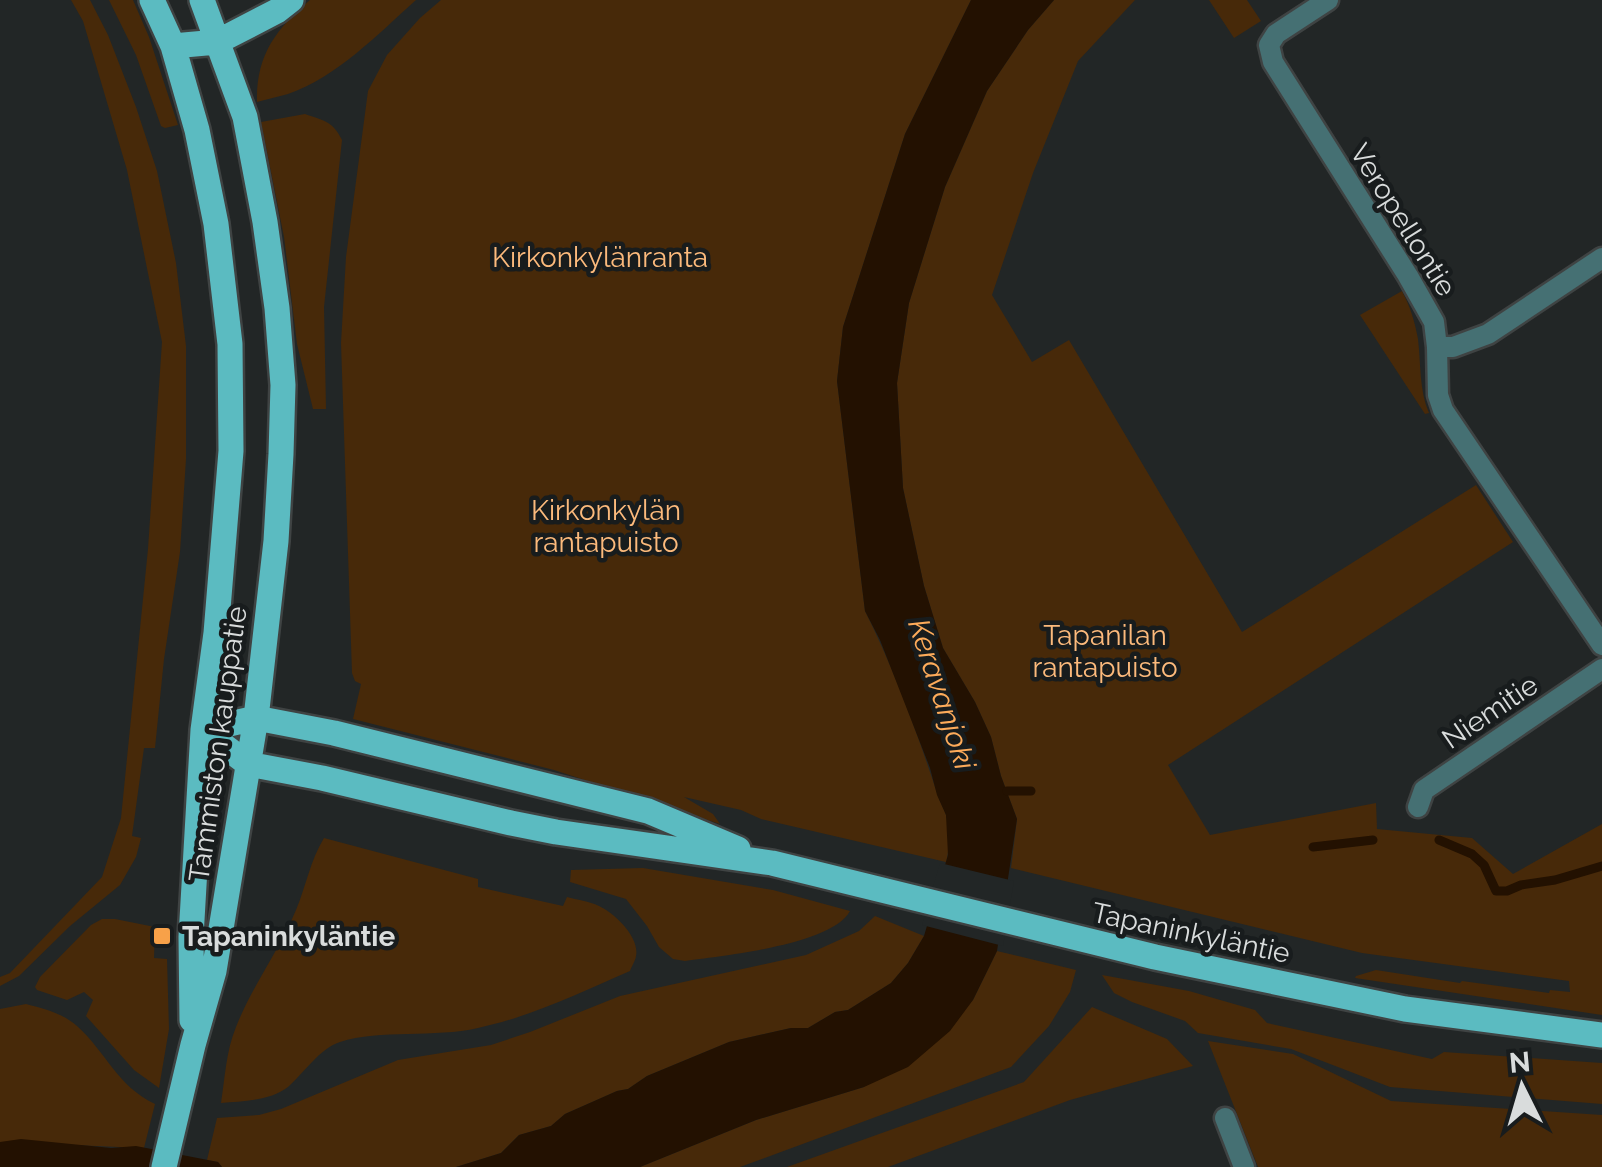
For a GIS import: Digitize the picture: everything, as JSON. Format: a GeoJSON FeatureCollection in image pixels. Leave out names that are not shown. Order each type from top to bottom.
{"type":"FeatureCollection","features":[{"type":"Feature","properties":{"kind":"main road","name":"Tammiston kauppatie"},"geometry":{"type":"LineString","coordinates":[[152,0],[173,46],[197,130],[216,224],[230,344],[231,451],[216,634],[203,730],[191,937],[193,1045]]}},
{"type":"Feature","properties":{"kind":"main road","name":"Tammiston kauppatie"},"geometry":{"type":"LineString","coordinates":[[193,1045],[214,972],[256,718],[276,541],[283,385],[265,222],[244,117],[202,0]]}},
{"type":"Feature","properties":{"kind":"main road"},"geometry":{"type":"LineString","coordinates":[[173,46],[202,0]]}},
{"type":"Feature","properties":{"kind":"main road"},"geometry":{"type":"LineString","coordinates":[[173,46],[218,42],[278,11],[291,0]]}},
{"type":"Feature","properties":{"kind":"main road","name":"Tapaninkyläntie"},"geometry":{"type":"LineString","coordinates":[[203,730],[256,718],[334,734],[648,811],[772,863]]}},
{"type":"Feature","properties":{"kind":"main road","name":"Tapaninkyläntie"},"geometry":{"type":"LineString","coordinates":[[203,730],[248,764],[556,832],[772,863],[1154,957],[1404,1009],[1602,1035]]}},
{"type":"Feature","properties":{"kind":"main road"},"geometry":{"type":"LineString","coordinates":[[164,1167],[193,1045]]}},
{"type":"Feature","properties":{"kind":"street","name":"Veropellontie"},"geometry":{"type":"LineString","coordinates":[[1328,0],[1276,34],[1269,45],[1270,54],[1280,77],[1434,322],[1438,395],[1443,410],[1602,646]]}},
{"type":"Feature","properties":{"kind":"street"},"geometry":{"type":"LineString","coordinates":[[1437,347],[1453,347],[1488,334],[1602,258]]}},
{"type":"Feature","properties":{"kind":"street","name":"Niemitie"},"geometry":{"type":"LineString","coordinates":[[1418,808],[1424,790],[1602,669]]}},
{"type":"Feature","properties":{"kind":"street"},"geometry":{"type":"LineString","coordinates":[[1225,1118],[1244,1167]]}},
{"type":"Feature","properties":{"kind":"green space"},"geometry":{"type":"Polygon","coordinates":[[[71,0],[90,0],[108,35],[157,171],[176,263],[186,346],[186,459],[180,552],[155,748],[144,748],[132,836],[141,838],[136,857],[120,885],[70,926],[19,976],[0,986],[0,977],[10,973],[102,877],[121,818],[148,549],[162,342],[127,170],[83,21],[71,0]]]}},
{"type":"Feature","properties":{"kind":"green space"},"geometry":{"type":"Polygon","coordinates":[[[109,0],[133,0],[178,125],[161,126],[136,55],[109,0]]]}},
{"type":"Feature","properties":{"kind":"green space"},"geometry":{"type":"Polygon","coordinates":[[[310,0],[416,0],[323,77],[288,94],[257,102],[260,70],[270,44],[310,0]]]}},
{"type":"Feature","properties":{"kind":"green space","name":"Kirkonkylän rantapuisto"},"geometry":{"type":"Polygon","coordinates":[[[441,0],[971,0],[905,134],[843,327],[837,381],[865,611],[886,655],[946,815],[946,862],[684,797],[713,814],[720,824],[554,770],[353,719],[361,684],[352,673],[341,343],[346,257],[368,91],[387,55],[441,0]]]}},
{"type":"Feature","properties":{"kind":"green space","name":"Tapanilan rantapuisto"},"geometry":{"type":"Polygon","coordinates":[[[1054,0],[1135,0],[1078,61],[1033,173],[992,295],[1032,362],[1069,340],[1242,632],[1476,485],[1513,542],[1168,765],[1210,835],[1376,803],[1377,829],[1472,838],[1513,874],[1602,824],[1602,1015],[1355,978],[1376,970],[1549,993],[1570,992],[1569,981],[1362,953],[1011,868],[1017,819],[991,737],[943,648],[924,586],[903,488],[897,383],[909,303],[945,187],[987,91],[1028,30],[1054,0]]]}},
{"type":"Feature","properties":{"kind":"green space"},"geometry":{"type":"Polygon","coordinates":[[[1209,0],[1247,0],[1261,21],[1234,38],[1209,0]]]}},
{"type":"Feature","properties":{"kind":"green space"},"geometry":{"type":"Polygon","coordinates":[[[305,114],[331,125],[342,140],[324,307],[326,409],[313,409],[297,344],[284,237],[261,122],[305,114]]]}},
{"type":"Feature","properties":{"kind":"green space"},"geometry":{"type":"Polygon","coordinates":[[[1402,291],[1418,339],[1429,413],[1425,414],[1360,315],[1402,291]]]}},
{"type":"Feature","properties":{"kind":"green space"},"geometry":{"type":"Polygon","coordinates":[[[324,838],[478,879],[478,887],[563,906],[567,897],[595,904],[625,926],[634,941],[635,959],[630,971],[497,1023],[461,1031],[372,1036],[340,1042],[281,1092],[256,1100],[221,1103],[236,1027],[289,925],[324,838]]]}},
{"type":"Feature","properties":{"kind":"green space"},"geometry":{"type":"Polygon","coordinates":[[[643,868],[773,890],[850,911],[822,932],[774,947],[685,961],[673,959],[659,947],[626,899],[570,882],[571,870],[643,868]]]}},
{"type":"Feature","properties":{"kind":"green space"},"geometry":{"type":"Polygon","coordinates":[[[875,916],[924,936],[891,983],[848,1010],[835,1012],[808,1028],[729,1042],[647,1076],[628,1089],[565,1114],[551,1126],[519,1135],[501,1153],[456,1167],[222,1167],[207,1160],[217,1118],[281,1109],[398,1060],[491,1045],[620,996],[806,955],[859,931],[875,916]]]}},
{"type":"Feature","properties":{"kind":"green space"},"geometry":{"type":"Polygon","coordinates":[[[102,919],[155,927],[154,958],[167,959],[169,1029],[159,1088],[134,1070],[86,1016],[93,1000],[84,992],[67,1000],[35,987],[91,925],[102,919]]]}},
{"type":"Feature","properties":{"kind":"green space"},"geometry":{"type":"Polygon","coordinates":[[[997,951],[1076,970],[1070,992],[1049,1026],[1011,1067],[740,1167],[640,1167],[756,1120],[864,1087],[973,1000],[997,951]]]}},
{"type":"Feature","properties":{"kind":"green space"},"geometry":{"type":"Polygon","coordinates":[[[1102,975],[1189,991],[1255,1010],[1267,1023],[1432,1059],[1444,1052],[1602,1063],[1602,1104],[1390,1087],[1291,1049],[1198,1033],[1185,1021],[1114,993],[1102,975]]]}},
{"type":"Feature","properties":{"kind":"green space"},"geometry":{"type":"Polygon","coordinates":[[[26,1004],[71,1022],[131,1088],[155,1104],[144,1148],[0,1142],[0,1009],[26,1004]]]}},
{"type":"Feature","properties":{"kind":"green space"},"geometry":{"type":"Polygon","coordinates":[[[1092,1007],[1167,1039],[1193,1066],[1070,1100],[888,1167],[787,1167],[1024,1082],[1092,1007]]]}},
{"type":"Feature","properties":{"kind":"green space"},"geometry":{"type":"Polygon","coordinates":[[[1208,1041],[1293,1054],[1391,1101],[1602,1115],[1602,1167],[1258,1167],[1208,1041]]]}},
{"type":"Feature","properties":{"kind":"water","name":"Keravanjoki"},"geometry":{"type":"Polygon","coordinates":[[[971,0],[1054,0],[1028,30],[987,91],[945,187],[909,303],[897,383],[903,488],[924,586],[943,648],[991,737],[1017,819],[997,951],[973,1000],[950,1031],[908,1067],[864,1087],[756,1120],[640,1167],[456,1167],[501,1153],[519,1135],[551,1126],[565,1114],[729,1042],[808,1028],[835,1012],[848,1010],[891,983],[924,936],[948,855],[946,815],[880,640],[865,611],[837,381],[843,327],[905,134],[971,0]]]}},
{"type":"Feature","properties":{"kind":"water"},"geometry":{"type":"Polygon","coordinates":[[[21,1139],[111,1148],[136,1146],[218,1162],[222,1167],[0,1167],[0,1142],[21,1139]]]}},
{"type":"Feature","properties":{"kind":"pier"},"geometry":{"type":"Polygon","coordinates":[[[940,863],[1014,881],[1003,946],[922,925],[940,863]]]}},
{"type":"Feature","properties":{"kind":"waterway"},"geometry":{"type":"LineString","coordinates":[[1007,791],[1031,791]]}},
{"type":"Feature","properties":{"kind":"waterway"},"geometry":{"type":"LineString","coordinates":[[1313,847],[1373,840]]}},
{"type":"Feature","properties":{"kind":"waterway"},"geometry":{"type":"LineString","coordinates":[[1439,840],[1472,854],[1484,865],[1496,891],[1602,866]]}},
{"type":"Feature","properties":{"kind":"place","name":"Tapaninkyläntie"},"geometry":{"type":"Point","coordinates":[162,936]}},
{"type":"Feature","properties":{"kind":"park label","name":"Kirkonkylänranta"},"geometry":{"type":"Point","coordinates":[600,257]}}]}
